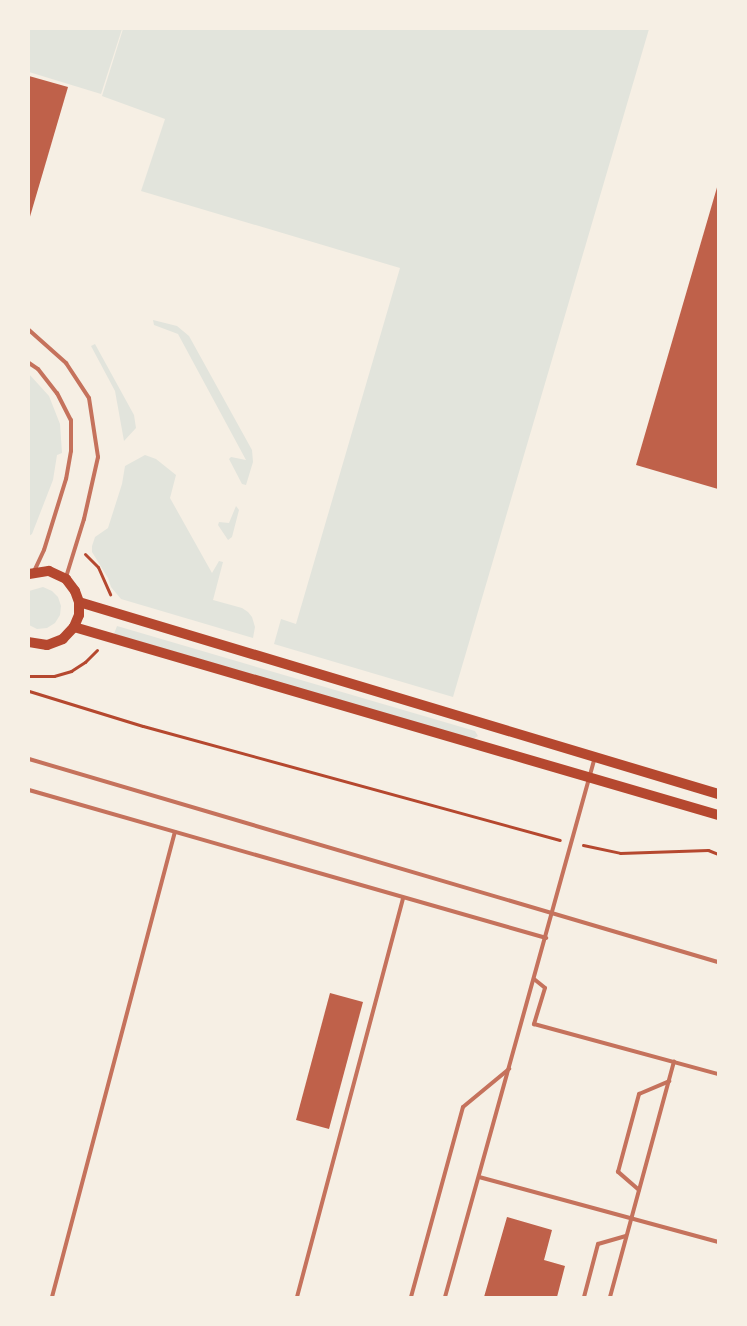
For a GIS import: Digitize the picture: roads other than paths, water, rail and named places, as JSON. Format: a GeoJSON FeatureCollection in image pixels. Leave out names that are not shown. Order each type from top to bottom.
{"type":"FeatureCollection","features":[{"type":"Feature","properties":{"kind":"main road"},"geometry":{"type":"LineString","coordinates":[[29,642],[47,645],[63,639],[74,627],[79,615],[79,602],[75,591],[66,579],[49,571],[31,573]]}},
{"type":"Feature","properties":{"kind":"main road"},"geometry":{"type":"LineString","coordinates":[[79,602],[718,794]]}},
{"type":"Feature","properties":{"kind":"main road"},"geometry":{"type":"LineString","coordinates":[[74,627],[718,815]]}},
{"type":"Feature","properties":{"kind":"lane"},"geometry":{"type":"LineString","coordinates":[[29,330],[66,363],[89,398],[98,457],[84,519],[66,579]]}},
{"type":"Feature","properties":{"kind":"lane"},"geometry":{"type":"LineString","coordinates":[[29,363],[38,369],[57,393],[72,420],[66,479],[44,550],[31,573]]}},
{"type":"Feature","properties":{"kind":"lane"},"geometry":{"type":"LineString","coordinates":[[445,1297],[595,757]]}},
{"type":"Feature","properties":{"kind":"lane"},"geometry":{"type":"LineString","coordinates":[[29,759],[718,962]]}},
{"type":"Feature","properties":{"kind":"lane"},"geometry":{"type":"LineString","coordinates":[[29,790],[403,899],[546,938]]}},
{"type":"Feature","properties":{"kind":"lane"},"geometry":{"type":"LineString","coordinates":[[52,1297],[175,832]]}},
{"type":"Feature","properties":{"kind":"lane"},"geometry":{"type":"LineString","coordinates":[[297,1297],[403,899]]}},
{"type":"Feature","properties":{"kind":"lane"},"geometry":{"type":"LineString","coordinates":[[534,980],[545,988],[534,1024],[718,1074]]}},
{"type":"Feature","properties":{"kind":"lane"},"geometry":{"type":"LineString","coordinates":[[610,1297],[674,1062]]}},
{"type":"Feature","properties":{"kind":"lane"},"geometry":{"type":"LineString","coordinates":[[411,1297],[463,1107],[509,1070]]}},
{"type":"Feature","properties":{"kind":"lane"},"geometry":{"type":"LineString","coordinates":[[639,1190],[618,1172],[639,1094],[669,1081]]}},
{"type":"Feature","properties":{"kind":"lane"},"geometry":{"type":"LineString","coordinates":[[479,1176],[718,1242]]}},
{"type":"Feature","properties":{"kind":"lane"},"geometry":{"type":"LineString","coordinates":[[584,1297],[598,1244],[626,1236]]}}]}
